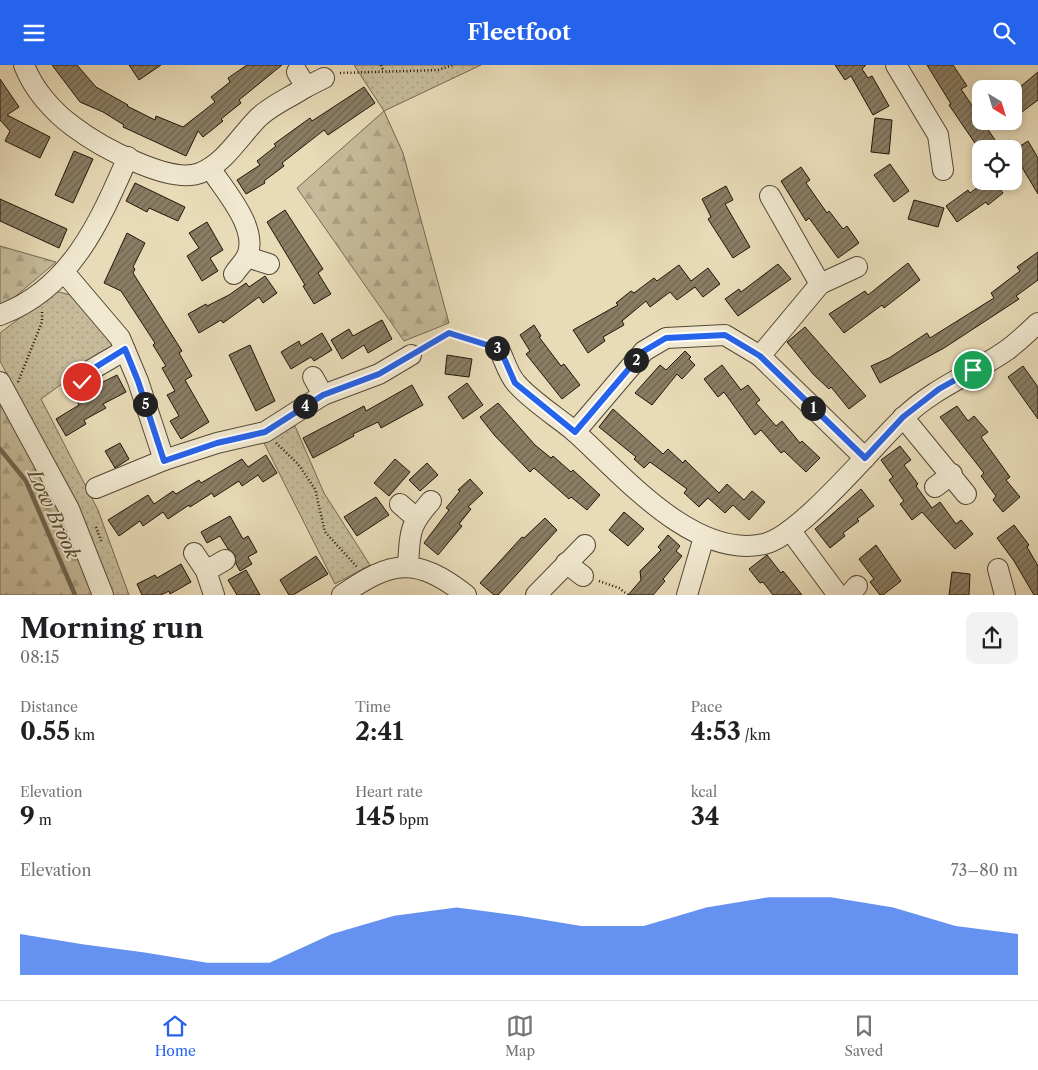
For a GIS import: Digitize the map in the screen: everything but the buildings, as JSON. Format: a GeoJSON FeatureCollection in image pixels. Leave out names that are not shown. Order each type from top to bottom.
{"type":"FeatureCollection","features":[{"type":"Feature","properties":{"kind":"street"},"geometry":{"type":"LineString","coordinates":[[24,65],[44,98],[73,127],[128,157],[168,173],[198,173],[210,168],[225,155],[260,117],[302,79],[324,78]]}},
{"type":"Feature","properties":{"kind":"street"},"geometry":{"type":"LineString","coordinates":[[896,65],[938,135],[943,170]]}},
{"type":"Feature","properties":{"kind":"street"},"geometry":{"type":"LineString","coordinates":[[0,315],[18,308],[44,291],[79,254],[100,220],[128,157]]}},
{"type":"Feature","properties":{"kind":"street"},"geometry":{"type":"LineString","coordinates":[[210,168],[248,228],[250,242],[246,257],[234,273]]}},
{"type":"Feature","properties":{"kind":"street"},"geometry":{"type":"LineString","coordinates":[[770,196],[820,284]]}},
{"type":"Feature","properties":{"kind":"street"},"geometry":{"type":"LineString","coordinates":[[246,257],[268,263]]}},
{"type":"Feature","properties":{"kind":"street"},"geometry":{"type":"LineString","coordinates":[[760,356],[820,284],[858,267]]}},
{"type":"Feature","properties":{"kind":"street"},"geometry":{"type":"LineString","coordinates":[[64,272],[120,337],[138,381],[164,461]]}},
{"type":"Feature","properties":{"kind":"street"},"geometry":{"type":"LineString","coordinates":[[500,349],[515,383],[575,432],[641,496],[704,537],[738,545],[765,544],[790,530],[865,458],[903,417],[939,389],[1006,351],[1035,332]]}},
{"type":"Feature","properties":{"kind":"street"},"geometry":{"type":"LineString","coordinates":[[575,432],[644,351],[666,338],[725,335],[760,356],[865,458]]}},
{"type":"Feature","properties":{"kind":"street"},"geometry":{"type":"LineString","coordinates":[[82,382],[91,370],[125,349]]}},
{"type":"Feature","properties":{"kind":"street"},"geometry":{"type":"LineString","coordinates":[[96,488],[164,461],[217,443],[265,432],[323,395],[379,374],[411,355]]}},
{"type":"Feature","properties":{"kind":"street"},"geometry":{"type":"LineString","coordinates":[[313,377],[323,395]]}},
{"type":"Feature","properties":{"kind":"street"},"geometry":{"type":"LineString","coordinates":[[0,382],[69,509],[103,595]]}},
{"type":"Feature","properties":{"kind":"street"},"geometry":{"type":"LineString","coordinates":[[903,417],[952,474],[966,494]]}},
{"type":"Feature","properties":{"kind":"street"},"geometry":{"type":"LineString","coordinates":[[935,487],[952,474]]}},
{"type":"Feature","properties":{"kind":"street"},"geometry":{"type":"LineString","coordinates":[[408,566],[410,531],[416,518],[431,501]]}},
{"type":"Feature","properties":{"kind":"street"},"geometry":{"type":"LineString","coordinates":[[400,504],[416,518]]}},
{"type":"Feature","properties":{"kind":"street"},"geometry":{"type":"LineString","coordinates":[[790,530],[838,595]]}},
{"type":"Feature","properties":{"kind":"street"},"geometry":{"type":"LineString","coordinates":[[687,595],[704,537]]}},
{"type":"Feature","properties":{"kind":"street"},"geometry":{"type":"LineString","coordinates":[[536,595],[585,545]]}},
{"type":"Feature","properties":{"kind":"street"},"geometry":{"type":"LineString","coordinates":[[194,553],[206,571],[214,595]]}},
{"type":"Feature","properties":{"kind":"street"},"geometry":{"type":"LineString","coordinates":[[206,571],[225,560]]}},
{"type":"Feature","properties":{"kind":"street"},"geometry":{"type":"LineString","coordinates":[[566,563],[584,576]]}},
{"type":"Feature","properties":{"kind":"street"},"geometry":{"type":"LineString","coordinates":[[342,595],[364,579],[384,569],[408,566],[440,575],[466,595]]}},
{"type":"Feature","properties":{"kind":"street"},"geometry":{"type":"LineString","coordinates":[[998,569],[1005,595]]}},
{"type":"Feature","properties":{"kind":"path"},"geometry":{"type":"LineString","coordinates":[[381,65],[383,70]]}},
{"type":"Feature","properties":{"kind":"path"},"geometry":{"type":"LineString","coordinates":[[324,78],[341,72],[438,70],[453,65]]}},
{"type":"Feature","properties":{"kind":"path"},"geometry":{"type":"LineString","coordinates":[[12,403],[42,322],[44,291]]}},
{"type":"Feature","properties":{"kind":"path"},"geometry":{"type":"LineString","coordinates":[[411,355],[449,333],[500,349]]}},
{"type":"Feature","properties":{"kind":"path"},"geometry":{"type":"LineString","coordinates":[[281,449],[298,464],[315,489],[325,531],[364,579]]}},
{"type":"Feature","properties":{"kind":"path"},"geometry":{"type":"LineString","coordinates":[[584,576],[619,588],[628,595]]}},
{"type":"Feature","properties":{"kind":"green space"},"geometry":{"type":"Polygon","coordinates":[[[354,65],[481,65],[384,111],[354,65]]]}},
{"type":"Feature","properties":{"kind":"green space"},"geometry":{"type":"Polygon","coordinates":[[[384,111],[403,153],[449,323],[404,341],[297,188],[384,111]]]}},
{"type":"Feature","properties":{"kind":"green space"},"geometry":{"type":"Polygon","coordinates":[[[0,246],[56,262],[3,307],[0,307],[0,246]]]}},
{"type":"Feature","properties":{"kind":"green space"},"geometry":{"type":"Polygon","coordinates":[[[55,291],[75,296],[114,346],[41,399],[98,510],[129,595],[110,595],[79,511],[0,361],[0,333],[55,291]]]}},
{"type":"Feature","properties":{"kind":"green space"},"geometry":{"type":"Polygon","coordinates":[[[0,405],[64,509],[99,595],[0,595],[0,405]]]}},
{"type":"Feature","properties":{"kind":"green space"},"geometry":{"type":"Polygon","coordinates":[[[295,426],[324,493],[370,565],[335,584],[263,441],[295,426]]]}},
{"type":"Feature","properties":{"kind":"waterway","name":"Low Brook"},"geometry":{"type":"LineString","coordinates":[[0,449],[26,481],[75,595]]}},
{"type":"Feature","properties":{"kind":"route"},"geometry":{"type":"LineString","coordinates":[[82,382],[91,370],[125,349],[138,381],[164,461],[217,443],[265,432],[323,395],[379,374],[449,333],[500,349],[515,383],[575,432],[644,351],[666,338],[725,335],[760,356],[865,458],[903,417],[939,389],[973,370]]}}]}
